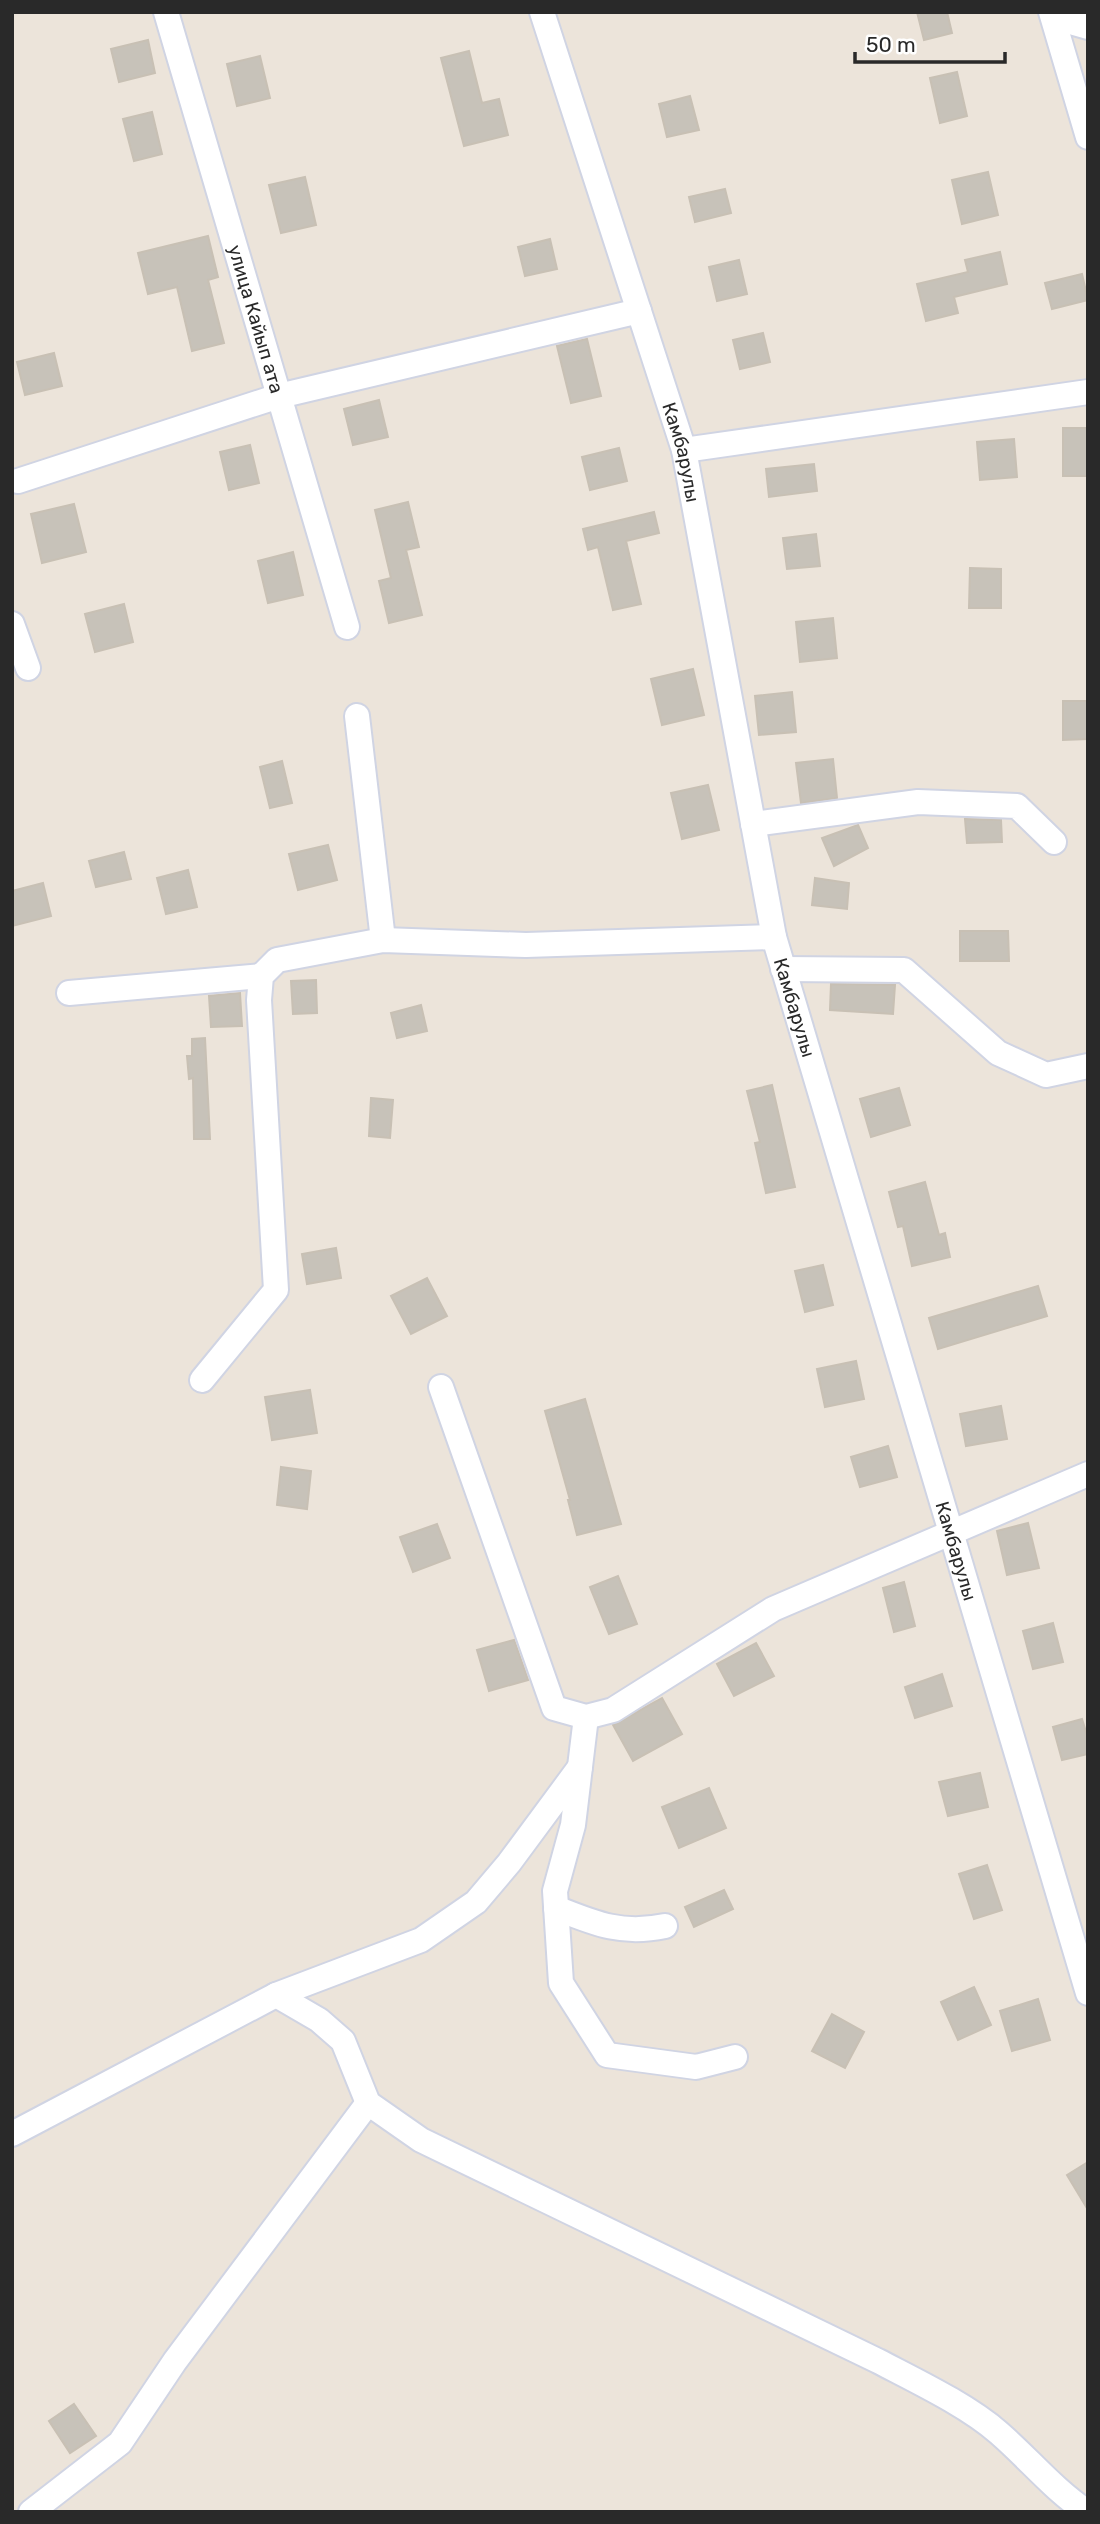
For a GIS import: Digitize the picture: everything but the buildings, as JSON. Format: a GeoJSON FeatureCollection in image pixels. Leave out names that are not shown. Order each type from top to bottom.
{"type":"FeatureCollection","features":[{"type":"Feature","properties":{"kind":"street","name":"улица Кайып ата"},"geometry":{"type":"LineString","coordinates":[[166,12],[347,626]]}},
{"type":"Feature","properties":{"kind":"street","name":"Камбарулы"},"geometry":{"type":"LineString","coordinates":[[542,12],[684,450],[774,937],[1088,1993]]}},
{"type":"Feature","properties":{"kind":"street"},"geometry":{"type":"LineString","coordinates":[[1052,14],[1088,27]]}},
{"type":"Feature","properties":{"kind":"street"},"geometry":{"type":"LineString","coordinates":[[1052,14],[1088,137]]}},
{"type":"Feature","properties":{"kind":"street"},"geometry":{"type":"LineString","coordinates":[[14,480],[279,396],[639,310]]}},
{"type":"Feature","properties":{"kind":"street"},"geometry":{"type":"LineString","coordinates":[[684,450],[1088,392]]}},
{"type":"Feature","properties":{"kind":"street"},"geometry":{"type":"LineString","coordinates":[[12,624],[27,668]]}},
{"type":"Feature","properties":{"kind":"street"},"geometry":{"type":"LineString","coordinates":[[357,716],[383,940]]}},
{"type":"Feature","properties":{"kind":"street"},"geometry":{"type":"LineString","coordinates":[[753,824],[918,802],[1017,806],[1054,842]]}},
{"type":"Feature","properties":{"kind":"street"},"geometry":{"type":"LineString","coordinates":[[69,993],[261,976],[277,960],[383,940],[526,945],[774,937]]}},
{"type":"Feature","properties":{"kind":"street"},"geometry":{"type":"LineString","coordinates":[[783,969],[904,970],[998,1053],[1046,1075],[1088,1066]]}},
{"type":"Feature","properties":{"kind":"street"},"geometry":{"type":"LineString","coordinates":[[202,1380],[276,1290],[259,1000],[261,976]]}},
{"type":"Feature","properties":{"kind":"street"},"geometry":{"type":"LineString","coordinates":[[441,1387],[554,1709],[586,1717],[613,1710],[773,1609],[1088,1474]]}},
{"type":"Feature","properties":{"kind":"street"},"geometry":{"type":"LineString","coordinates":[[586,1717],[573,1825],[555,1891],[561,1983],[607,2055],[696,2067],[734,2057]]}},
{"type":"Feature","properties":{"kind":"street"},"geometry":{"type":"LineString","coordinates":[[12,2134],[276,1995],[421,1940],[476,1902],[509,1863],[580,1767]]}},
{"type":"Feature","properties":{"kind":"street"},"geometry":{"type":"LineString","coordinates":[[556,1908],[597,1925],[639,1931],[665,1926]]}},
{"type":"Feature","properties":{"kind":"street"},"geometry":{"type":"LineString","coordinates":[[276,1995],[319,2020],[343,2041],[368,2103],[421,2140],[878,2361],[940,2394],[997,2431],[1062,2495],[1087,2512]]}},
{"type":"Feature","properties":{"kind":"street"},"geometry":{"type":"LineString","coordinates":[[31,2512],[120,2443],[175,2361],[368,2103]]}}]}
